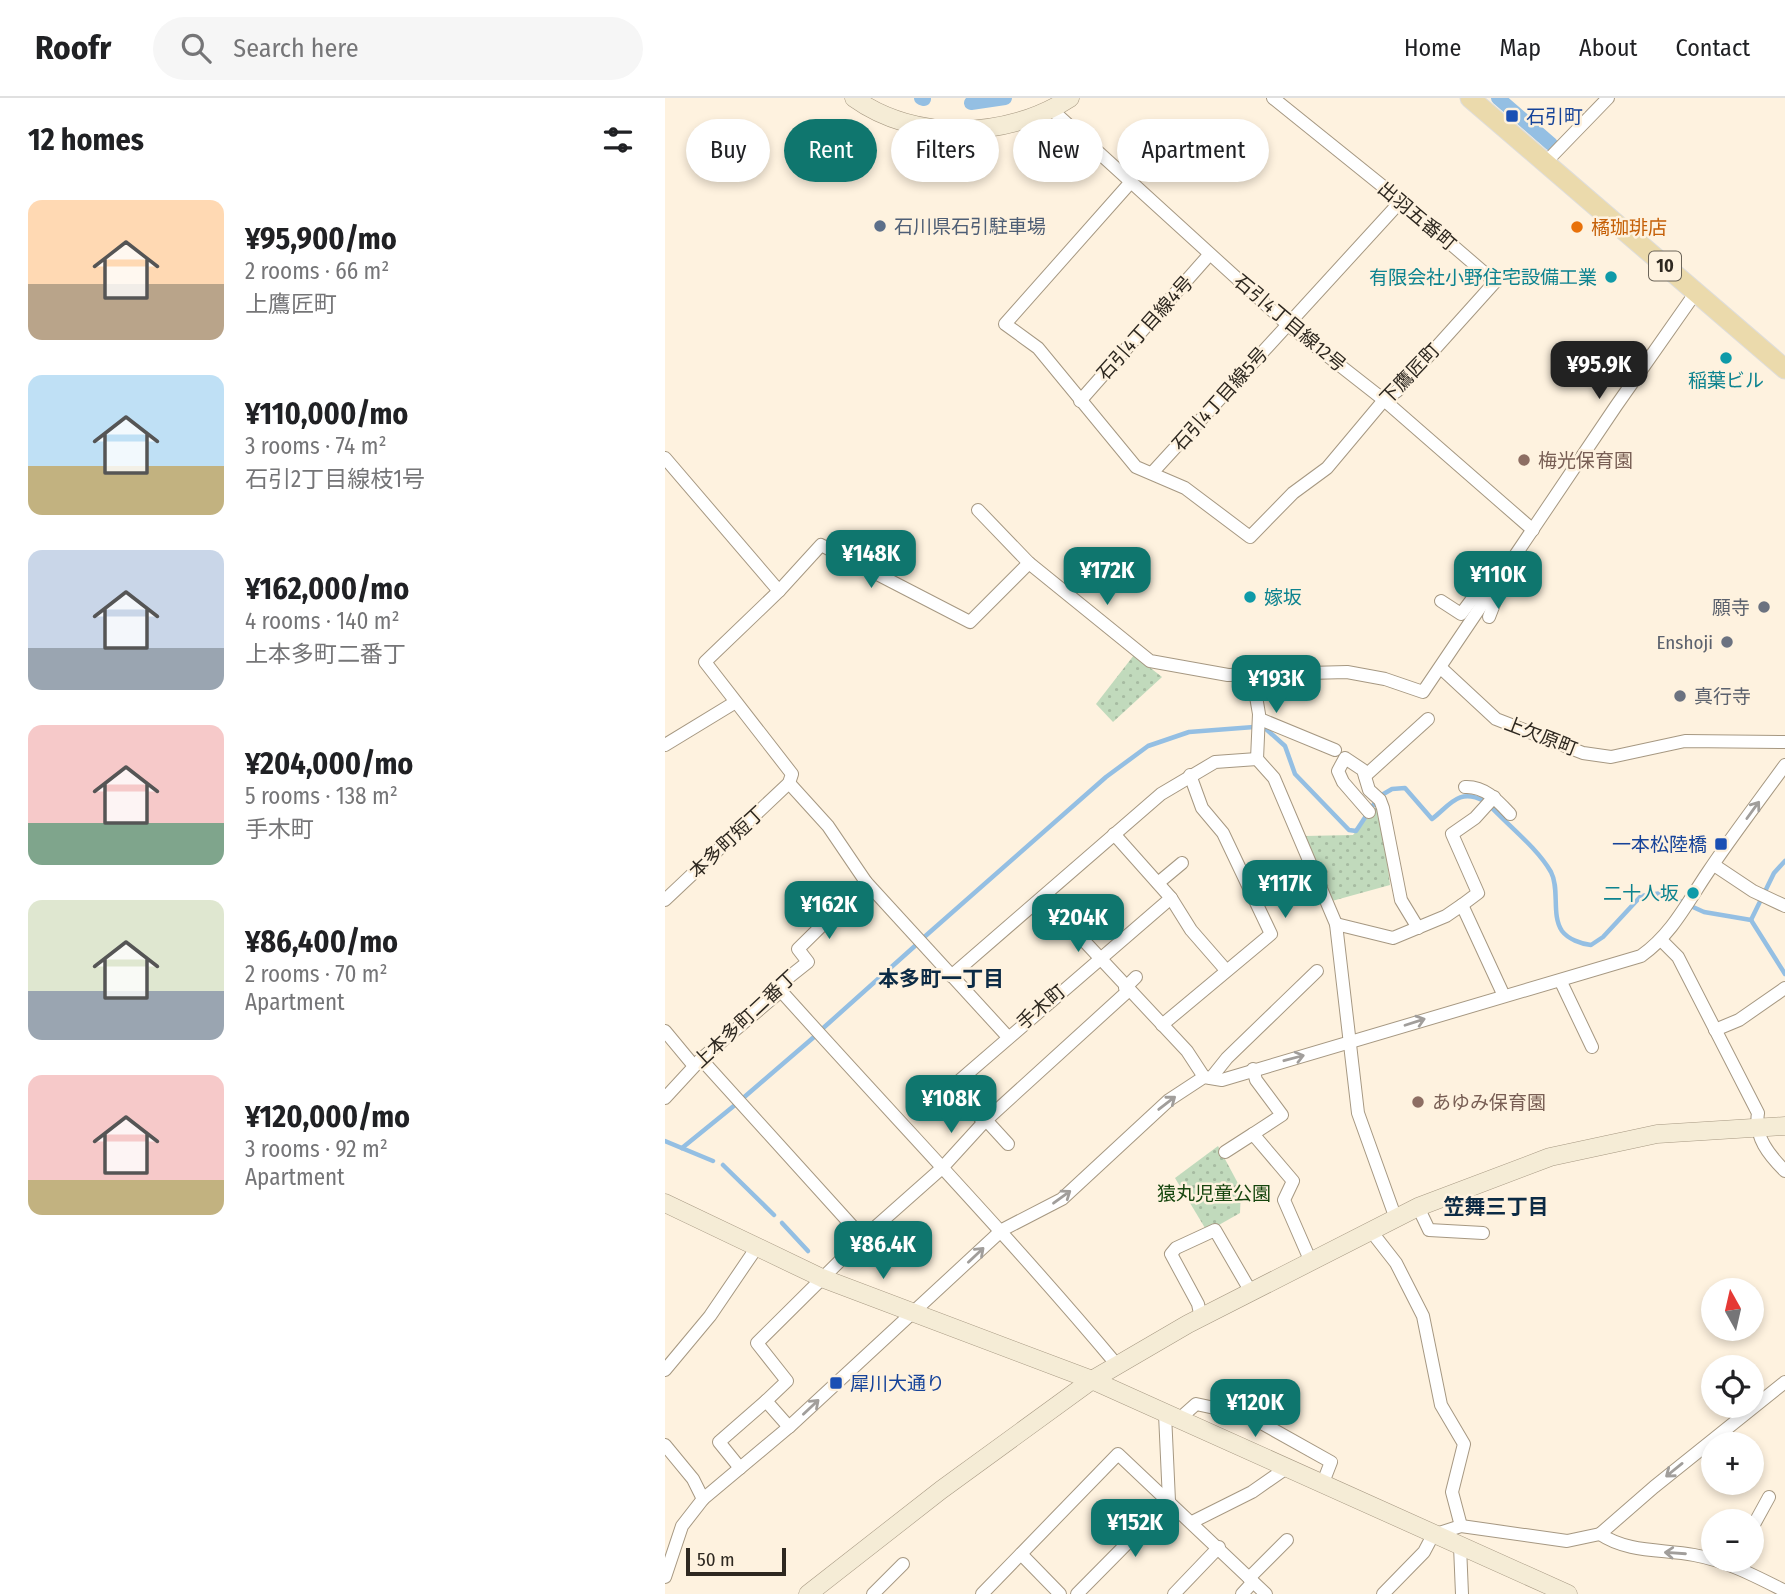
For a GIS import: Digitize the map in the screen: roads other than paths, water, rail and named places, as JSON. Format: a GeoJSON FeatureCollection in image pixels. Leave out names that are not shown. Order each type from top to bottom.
{"type":"FeatureCollection","features":[{"type":"Feature","properties":{"kind":"main road","name":"10"},"geometry":{"type":"LineString","coordinates":[[1470,98],[1785,369]]}},
{"type":"Feature","properties":{"kind":"street"},"geometry":{"type":"LineString","coordinates":[[853,98],[874,111],[906,122],[965,130],[1013,124],[1052,110],[1070,98]]}},
{"type":"Feature","properties":{"kind":"street","name":"出羽五番町"},"geometry":{"type":"LineString","coordinates":[[1273,98],[1401,201],[1495,282]]}},
{"type":"Feature","properties":{"kind":"street"},"geometry":{"type":"LineString","coordinates":[[1545,163],[1608,98]]}},
{"type":"Feature","properties":{"kind":"street","name":"石引4丁目線12号"},"geometry":{"type":"LineString","coordinates":[[1052,110],[1287,324],[1384,400],[1533,530]]}},
{"type":"Feature","properties":{"kind":"street"},"geometry":{"type":"LineString","coordinates":[[1130,183],[1005,324],[1038,348],[1136,467],[1152,473]]}},
{"type":"Feature","properties":{"kind":"street","name":"石引4丁目線5号"},"geometry":{"type":"LineString","coordinates":[[1152,473],[1401,201]]}},
{"type":"Feature","properties":{"kind":"street","name":"石引4丁目線4号"},"geometry":{"type":"LineString","coordinates":[[1080,401],[1209,255]]}},
{"type":"Feature","properties":{"kind":"street","name":"下鷹匠町"},"geometry":{"type":"LineString","coordinates":[[1152,473],[1185,488],[1256,537],[1293,493],[1327,468],[1384,400],[1397,391],[1495,282]]}},
{"type":"Feature","properties":{"kind":"street"},"geometry":{"type":"LineString","coordinates":[[978,510],[1029,563],[1150,661],[1228,674],[1347,672],[1385,679],[1423,692],[1696,292]]}},
{"type":"Feature","properties":{"kind":"street"},"geometry":{"type":"LineString","coordinates":[[665,458],[779,591]]}},
{"type":"Feature","properties":{"kind":"street"},"geometry":{"type":"LineString","coordinates":[[1007,1037],[866,882],[828,826],[789,783],[792,774],[734,703],[705,662],[779,591],[821,545],[970,622],[1029,563]]}},
{"type":"Feature","properties":{"kind":"street"},"geometry":{"type":"LineString","coordinates":[[1441,601],[1461,614],[1497,566],[1511,560]]}},
{"type":"Feature","properties":{"kind":"street"},"geometry":{"type":"LineString","coordinates":[[1489,617],[1511,560]]}},
{"type":"Feature","properties":{"kind":"street","name":"上欠原町"},"geometry":{"type":"LineString","coordinates":[[1440,670],[1496,719],[1583,753],[1611,757],[1685,741],[1785,743]]}},
{"type":"Feature","properties":{"kind":"street"},"geometry":{"type":"LineString","coordinates":[[1252,673],[1259,719],[1257,759],[1274,778],[1336,924],[1358,1113],[1396,1219]]}},
{"type":"Feature","properties":{"kind":"street"},"geometry":{"type":"LineString","coordinates":[[665,745],[734,703]]}},
{"type":"Feature","properties":{"kind":"street"},"geometry":{"type":"LineString","coordinates":[[1259,719],[1340,754],[1363,770],[1369,790],[1380,800],[1383,808],[1401,900],[1418,928]]}},
{"type":"Feature","properties":{"kind":"street"},"geometry":{"type":"LineString","coordinates":[[1365,775],[1428,719]]}},
{"type":"Feature","properties":{"kind":"street"},"geometry":{"type":"LineString","coordinates":[[1340,754],[1338,771],[1343,782],[1369,812]]}},
{"type":"Feature","properties":{"kind":"street"},"geometry":{"type":"LineString","coordinates":[[951,976],[1161,794],[1215,762],[1257,759]]}},
{"type":"Feature","properties":{"kind":"street"},"geometry":{"type":"LineString","coordinates":[[1043,897],[1126,989],[1187,1051],[1207,1077],[1222,1080],[1504,996],[1561,982],[1641,956],[1662,941],[1785,765]]}},
{"type":"Feature","properties":{"kind":"street"},"geometry":{"type":"LineString","coordinates":[[1162,1025],[1271,934],[1223,833],[1202,808],[1190,775]]}},
{"type":"Feature","properties":{"kind":"street","name":"本多町短丁"},"geometry":{"type":"LineString","coordinates":[[665,900],[789,783]]}},
{"type":"Feature","properties":{"kind":"street"},"geometry":{"type":"LineString","coordinates":[[1465,786],[1473,786],[1494,797],[1510,814]]}},
{"type":"Feature","properties":{"kind":"street"},"geometry":{"type":"LineString","coordinates":[[1336,924],[1393,938],[1445,916],[1478,894],[1452,834],[1475,818],[1494,797]]}},
{"type":"Feature","properties":{"kind":"street"},"geometry":{"type":"LineString","coordinates":[[1114,834],[1171,898],[1191,930],[1225,970]]}},
{"type":"Feature","properties":{"kind":"street"},"geometry":{"type":"LineString","coordinates":[[1158,883],[1182,863]]}},
{"type":"Feature","properties":{"kind":"street"},"geometry":{"type":"LineString","coordinates":[[1714,864],[1753,891],[1785,906]]}},
{"type":"Feature","properties":{"kind":"street","name":"上本多町二番丁"},"geometry":{"type":"LineString","coordinates":[[665,1098],[697,1062],[781,991],[779,985],[808,962],[798,949],[866,882]]}},
{"type":"Feature","properties":{"kind":"street","name":"手木町"},"geometry":{"type":"LineString","coordinates":[[985,1121],[952,1087],[1098,958],[1171,898]]}},
{"type":"Feature","properties":{"kind":"street"},"geometry":{"type":"LineString","coordinates":[[1462,905],[1504,996]]}},
{"type":"Feature","properties":{"kind":"street"},"geometry":{"type":"LineString","coordinates":[[1662,941],[1678,957],[1758,1114],[1755,1128],[1772,1157],[1785,1171]]}},
{"type":"Feature","properties":{"kind":"street"},"geometry":{"type":"LineString","coordinates":[[665,1577],[682,1526],[703,1499],[789,1427],[1002,1230],[1062,1199],[1169,1100],[1207,1077],[1317,971]]}},
{"type":"Feature","properties":{"kind":"street"},"geometry":{"type":"LineString","coordinates":[[740,1468],[719,1441],[787,1381],[757,1343],[863,1238],[942,1168],[985,1121],[1136,977]]}},
{"type":"Feature","properties":{"kind":"street"},"geometry":{"type":"LineString","coordinates":[[1561,982],[1591,1047]]}},
{"type":"Feature","properties":{"kind":"street"},"geometry":{"type":"LineString","coordinates":[[1715,1030],[1739,1020],[1785,988]]}},
{"type":"Feature","properties":{"kind":"street"},"geometry":{"type":"LineString","coordinates":[[781,991],[1002,1230],[1118,1365]]}},
{"type":"Feature","properties":{"kind":"street"},"geometry":{"type":"LineString","coordinates":[[665,1031],[863,1238]]}},
{"type":"Feature","properties":{"kind":"street"},"geometry":{"type":"LineString","coordinates":[[1225,1152],[1282,1115],[1257,1080],[1253,1069]]}},
{"type":"Feature","properties":{"kind":"street"},"geometry":{"type":"LineString","coordinates":[[985,1121],[1008,1144]]}},
{"type":"Feature","properties":{"kind":"street"},"geometry":{"type":"LineString","coordinates":[[808,1594],[941,1490],[1092,1380],[1201,1318],[1418,1207],[1550,1157],[1657,1134],[1785,1126]]}},
{"type":"Feature","properties":{"kind":"street"},"geometry":{"type":"LineString","coordinates":[[1253,1134],[1293,1181],[1284,1200],[1311,1262]]}},
{"type":"Feature","properties":{"kind":"street"},"geometry":{"type":"LineString","coordinates":[[665,1203],[822,1278],[1092,1380],[1568,1594]]}},
{"type":"Feature","properties":{"kind":"street"},"geometry":{"type":"LineString","coordinates":[[1418,1207],[1429,1230],[1483,1233]]}},
{"type":"Feature","properties":{"kind":"street"},"geometry":{"type":"LineString","coordinates":[[1201,1318],[1198,1304],[1171,1254],[1176,1248],[1215,1230],[1251,1292]]}},
{"type":"Feature","properties":{"kind":"street"},"geometry":{"type":"LineString","coordinates":[[1371,1231],[1409,1285],[1430,1341],[1441,1405],[1464,1444],[1452,1492],[1461,1526]]}},
{"type":"Feature","properties":{"kind":"street"},"geometry":{"type":"LineString","coordinates":[[665,1370],[710,1316],[757,1247]]}},
{"type":"Feature","properties":{"kind":"street"},"geometry":{"type":"LineString","coordinates":[[1383,1594],[1424,1552],[1433,1535],[1461,1526],[1567,1541],[1600,1534],[1785,1382]]}},
{"type":"Feature","properties":{"kind":"street"},"geometry":{"type":"LineString","coordinates":[[766,1401],[789,1427]]}},
{"type":"Feature","properties":{"kind":"street"},"geometry":{"type":"LineString","coordinates":[[1171,1417],[1196,1404],[1247,1415],[1331,1462],[1322,1485]]}},
{"type":"Feature","properties":{"kind":"street"},"geometry":{"type":"LineString","coordinates":[[1077,1594],[1169,1501],[1171,1417]]}},
{"type":"Feature","properties":{"kind":"street"},"geometry":{"type":"LineString","coordinates":[[665,1445],[693,1479],[703,1499]]}},
{"type":"Feature","properties":{"kind":"street"},"geometry":{"type":"LineString","coordinates":[[982,1594],[1118,1454],[1266,1594]]}},
{"type":"Feature","properties":{"kind":"street"},"geometry":{"type":"LineString","coordinates":[[1192,1522],[1252,1492],[1285,1469]]}},
{"type":"Feature","properties":{"kind":"street"},"geometry":{"type":"LineString","coordinates":[[1762,1509],[1769,1497]]}},
{"type":"Feature","properties":{"kind":"street"},"geometry":{"type":"LineString","coordinates":[[1600,1534],[1612,1542],[1664,1553],[1701,1556]]}},
{"type":"Feature","properties":{"kind":"street"},"geometry":{"type":"LineString","coordinates":[[1242,1594],[1287,1540]]}},
{"type":"Feature","properties":{"kind":"street"},"geometry":{"type":"LineString","coordinates":[[1460,1546],[1462,1594]]}},
{"type":"Feature","properties":{"kind":"street"},"geometry":{"type":"LineString","coordinates":[[1174,1594],[1219,1547]]}},
{"type":"Feature","properties":{"kind":"street"},"geometry":{"type":"LineString","coordinates":[[1021,1554],[1060,1594]]}},
{"type":"Feature","properties":{"kind":"street"},"geometry":{"type":"LineString","coordinates":[[873,1594],[903,1564]]}},
{"type":"Feature","properties":{"kind":"street"},"geometry":{"type":"LineString","coordinates":[[1751,1572],[1785,1591]]}},
{"type":"Feature","properties":{"kind":"waterway"},"geometry":{"type":"LineString","coordinates":[[971,103],[1005,98]]}},
{"type":"Feature","properties":{"kind":"waterway"},"geometry":{"type":"LineString","coordinates":[[1498,98],[1551,144]]}},
{"type":"Feature","properties":{"kind":"waterway"},"geometry":{"type":"LineString","coordinates":[[922,939],[1106,777],[1148,746],[1189,732],[1254,727]]}},
{"type":"Feature","properties":{"kind":"waterway"},"geometry":{"type":"LineString","coordinates":[[1266,729],[1285,746],[1295,774],[1349,830],[1356,831],[1376,801]]}},
{"type":"Feature","properties":{"kind":"waterway"},"geometry":{"type":"LineString","coordinates":[[1380,796],[1392,789],[1405,788],[1432,819],[1450,803],[1462,797],[1475,797],[1484,801]]}},
{"type":"Feature","properties":{"kind":"waterway"},"geometry":{"type":"LineString","coordinates":[[1491,807],[1531,846],[1551,872],[1559,925],[1571,939],[1591,945],[1603,937],[1641,896],[1662,893],[1704,912],[1751,920],[1785,974]]}},
{"type":"Feature","properties":{"kind":"waterway"},"geometry":{"type":"LineString","coordinates":[[1751,920],[1774,873],[1785,861]]}},
{"type":"Feature","properties":{"kind":"waterway"},"geometry":{"type":"LineString","coordinates":[[821,1030],[916,945]]}},
{"type":"Feature","properties":{"kind":"waterway"},"geometry":{"type":"LineString","coordinates":[[742,1099],[814,1037]]}},
{"type":"Feature","properties":{"kind":"waterway"},"geometry":{"type":"LineString","coordinates":[[682,1148],[735,1105]]}},
{"type":"Feature","properties":{"kind":"waterway"},"geometry":{"type":"LineString","coordinates":[[665,1141],[713,1161]]}},
{"type":"Feature","properties":{"kind":"waterway"},"geometry":{"type":"LineString","coordinates":[[723,1165],[774,1215]]}},
{"type":"Feature","properties":{"kind":"waterway"},"geometry":{"type":"LineString","coordinates":[[782,1223],[808,1251]]}},
{"type":"Feature","properties":{"kind":"place","name":"石引町"},"geometry":{"type":"Point","coordinates":[1512,116]}},
{"type":"Feature","properties":{"kind":"place","name":"石川県石引駐車場"},"geometry":{"type":"Point","coordinates":[880,226]}},
{"type":"Feature","properties":{"kind":"place","name":"橘珈琲店"},"geometry":{"type":"Point","coordinates":[1577,227]}},
{"type":"Feature","properties":{"kind":"place","name":"有限会社小野住宅設備工業"},"geometry":{"type":"Point","coordinates":[1611,277]}},
{"type":"Feature","properties":{"kind":"place","name":"稲葉ビル"},"geometry":{"type":"Point","coordinates":[1726,358]}},
{"type":"Feature","properties":{"kind":"place","name":"梅光保育園"},"geometry":{"type":"Point","coordinates":[1524,460]}},
{"type":"Feature","properties":{"kind":"place","name":"嫁坂"},"geometry":{"type":"Point","coordinates":[1250,597]}},
{"type":"Feature","properties":{"kind":"place","name":"願寺"},"geometry":{"type":"Point","coordinates":[1764,607]}},
{"type":"Feature","properties":{"kind":"place","name":"Enshoji"},"geometry":{"type":"Point","coordinates":[1727,642]}},
{"type":"Feature","properties":{"kind":"place","name":"真行寺"},"geometry":{"type":"Point","coordinates":[1680,696]}},
{"type":"Feature","properties":{"kind":"place","name":"一本松陸橋"},"geometry":{"type":"Point","coordinates":[1721,844]}},
{"type":"Feature","properties":{"kind":"place","name":"二十人坂"},"geometry":{"type":"Point","coordinates":[1693,893]}},
{"type":"Feature","properties":{"kind":"place","name":"あゆみ保育園"},"geometry":{"type":"Point","coordinates":[1418,1102]}},
{"type":"Feature","properties":{"kind":"place","name":"犀川大通り"},"geometry":{"type":"Point","coordinates":[836,1383]}},
{"type":"Feature","properties":{"kind":"district","name":"本多町一丁目"},"geometry":{"type":"Point","coordinates":[941,979]}},
{"type":"Feature","properties":{"kind":"district","name":"笠舞三丁目"},"geometry":{"type":"Point","coordinates":[1496,1207]}},
{"type":"Feature","properties":{"kind":"park label","name":"猿丸児童公園"},"geometry":{"type":"Point","coordinates":[1214,1193]}}]}
